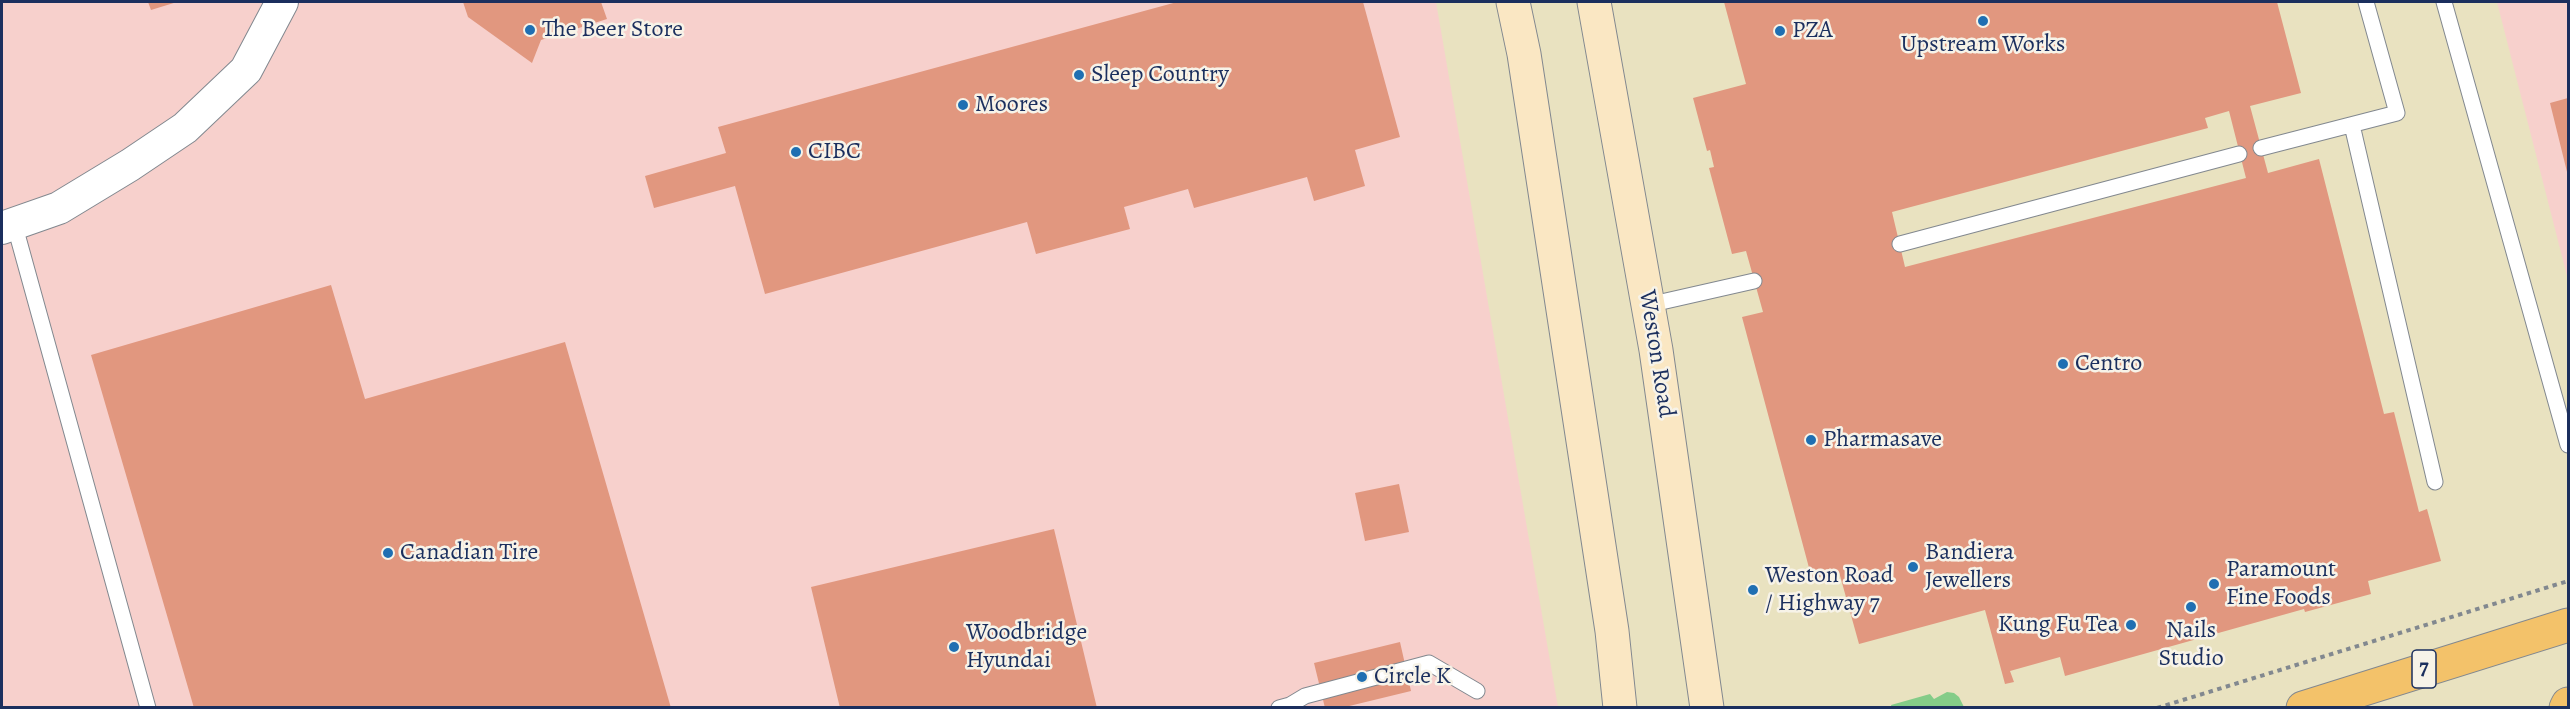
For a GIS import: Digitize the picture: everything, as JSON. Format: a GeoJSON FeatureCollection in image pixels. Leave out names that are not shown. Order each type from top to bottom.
{"type":"FeatureCollection","features":[{"type":"Feature","properties":{"kind":"main road"},"geometry":{"type":"LineString","coordinates":[[1513,2],[1526,66],[1611,631],[1620,708]]}},
{"type":"Feature","properties":{"kind":"main road","name":"Weston Road"},"geometry":{"type":"LineString","coordinates":[[1594,2],[1648,305],[1707,708]]}},
{"type":"Feature","properties":{"kind":"main road","name":"7"},"geometry":{"type":"LineString","coordinates":[[2303,708],[2568,625]]}},
{"type":"Feature","properties":{"kind":"street"},"geometry":{"type":"LineString","coordinates":[[8,226],[59,208],[185,128],[246,70],[282,2]]}},
{"type":"Feature","properties":{"kind":"lane"},"geometry":{"type":"LineString","coordinates":[[2261,148],[2397,113],[2366,2]]}},
{"type":"Feature","properties":{"kind":"lane"},"geometry":{"type":"LineString","coordinates":[[2444,2],[2568,445]]}},
{"type":"Feature","properties":{"kind":"lane"},"geometry":{"type":"LineString","coordinates":[[2352,125],[2435,482]]}},
{"type":"Feature","properties":{"kind":"lane"},"geometry":{"type":"LineString","coordinates":[[1900,244],[2240,154]]}},
{"type":"Feature","properties":{"kind":"lane"},"geometry":{"type":"LineString","coordinates":[[8,226],[148,708]]}},
{"type":"Feature","properties":{"kind":"lane"},"geometry":{"type":"LineString","coordinates":[[1648,305],[1754,281]]}},
{"type":"Feature","properties":{"kind":"lane"},"geometry":{"type":"LineString","coordinates":[[1279,708],[1290,705],[1305,696],[1429,663],[1477,691]]}},
{"type":"Feature","properties":{"kind":"path"},"geometry":{"type":"LineString","coordinates":[[2157,708],[2568,581]]}},
{"type":"Feature","properties":{"kind":"shaded area"},"geometry":{"type":"Polygon","coordinates":[[[2,2],[1436,2],[1558,707],[2,707],[2,2]]]}},
{"type":"Feature","properties":{"kind":"shaded area"},"geometry":{"type":"Polygon","coordinates":[[[2497,2],[2568,2],[2568,280],[2497,2]]]}},
{"type":"Feature","properties":{"kind":"green space"},"geometry":{"type":"Polygon","coordinates":[[[1947,692],[1959,697],[1964,707],[1892,708],[1891,705],[1930,694],[1934,699],[1947,692]]]}},
{"type":"Feature","properties":{"kind":"building"},"geometry":{"type":"Polygon","coordinates":[[[148,2],[177,2],[151,10],[148,2]]]}},
{"type":"Feature","properties":{"kind":"building","name":"The Beer Store"},"geometry":{"type":"Polygon","coordinates":[[[463,2],[601,2],[607,19],[541,40],[532,63],[468,17],[463,2]]]}},
{"type":"Feature","properties":{"kind":"building"},"geometry":{"type":"Polygon","coordinates":[[[1177,2],[1363,2],[1400,137],[1355,150],[1365,186],[1314,201],[1307,177],[1194,208],[1188,189],[1124,207],[1130,229],[1036,254],[1027,222],[765,294],[735,186],[654,208],[645,176],[726,153],[718,127],[1177,2]]]}},
{"type":"Feature","properties":{"kind":"building","name":"Centro"},"geometry":{"type":"Polygon","coordinates":[[[1724,2],[2277,2],[2301,93],[2250,106],[2268,173],[2319,159],[2384,414],[2394,412],[2419,512],[2427,509],[2441,561],[2368,581],[2371,594],[2305,612],[2304,609],[2065,676],[2060,657],[2010,671],[2014,682],[2005,684],[1985,610],[1859,644],[1839,572],[1812,579],[1742,317],[1763,312],[1746,251],[1732,254],[1709,168],[1714,167],[1710,150],[1707,151],[1693,98],[1746,84],[1724,2]],[[2229,111],[2205,118],[2208,128],[1892,212],[1905,267],[2246,178],[2229,111]]]}},
{"type":"Feature","properties":{"kind":"building"},"geometry":{"type":"Polygon","coordinates":[[[2568,98],[2568,176],[2550,103],[2568,98]]]}},
{"type":"Feature","properties":{"kind":"building","name":"Canadian Tire"},"geometry":{"type":"Polygon","coordinates":[[[331,285],[365,399],[565,342],[671,708],[194,708],[91,355],[331,285]]]}},
{"type":"Feature","properties":{"kind":"building"},"geometry":{"type":"Polygon","coordinates":[[[1399,484],[1409,532],[1365,541],[1355,493],[1399,484]]]}},
{"type":"Feature","properties":{"kind":"building","name":"Woodbridge Hyundai"},"geometry":{"type":"Polygon","coordinates":[[[1054,529],[1097,708],[840,708],[811,587],[1054,529]]]}},
{"type":"Feature","properties":{"kind":"building","name":"Circle K"},"geometry":{"type":"Polygon","coordinates":[[[1400,642],[1411,691],[1341,708],[1325,708],[1314,663],[1400,642]]]}},
{"type":"Feature","properties":{"kind":"place","name":"Upstream Works"},"geometry":{"type":"Point","coordinates":[1983,21]}},
{"type":"Feature","properties":{"kind":"place","name":"The Beer Store"},"geometry":{"type":"Point","coordinates":[530,30]}},
{"type":"Feature","properties":{"kind":"place","name":"PZA"},"geometry":{"type":"Point","coordinates":[1780,31]}},
{"type":"Feature","properties":{"kind":"place","name":"Sleep Country"},"geometry":{"type":"Point","coordinates":[1079,75]}},
{"type":"Feature","properties":{"kind":"place","name":"Moores"},"geometry":{"type":"Point","coordinates":[963,105]}},
{"type":"Feature","properties":{"kind":"place","name":"CIBC"},"geometry":{"type":"Point","coordinates":[796,152]}},
{"type":"Feature","properties":{"kind":"place","name":"Centro"},"geometry":{"type":"Point","coordinates":[2063,364]}},
{"type":"Feature","properties":{"kind":"place","name":"Pharmasave"},"geometry":{"type":"Point","coordinates":[1811,440]}},
{"type":"Feature","properties":{"kind":"place","name":"Canadian Tire"},"geometry":{"type":"Point","coordinates":[388,553]}},
{"type":"Feature","properties":{"kind":"place","name":"Bandiera Jewellers"},"geometry":{"type":"Point","coordinates":[1913,567]}},
{"type":"Feature","properties":{"kind":"place","name":"Paramount Fine Foods"},"geometry":{"type":"Point","coordinates":[2214,584]}},
{"type":"Feature","properties":{"kind":"place","name":"Weston Road / Highway 7"},"geometry":{"type":"Point","coordinates":[1753,590]}},
{"type":"Feature","properties":{"kind":"place","name":"Nails Studio"},"geometry":{"type":"Point","coordinates":[2191,607]}},
{"type":"Feature","properties":{"kind":"place","name":"Kung Fu Tea"},"geometry":{"type":"Point","coordinates":[2131,625]}},
{"type":"Feature","properties":{"kind":"place","name":"Woodbridge Hyundai"},"geometry":{"type":"Point","coordinates":[954,647]}},
{"type":"Feature","properties":{"kind":"place","name":"Circle K"},"geometry":{"type":"Point","coordinates":[1362,677]}}]}
